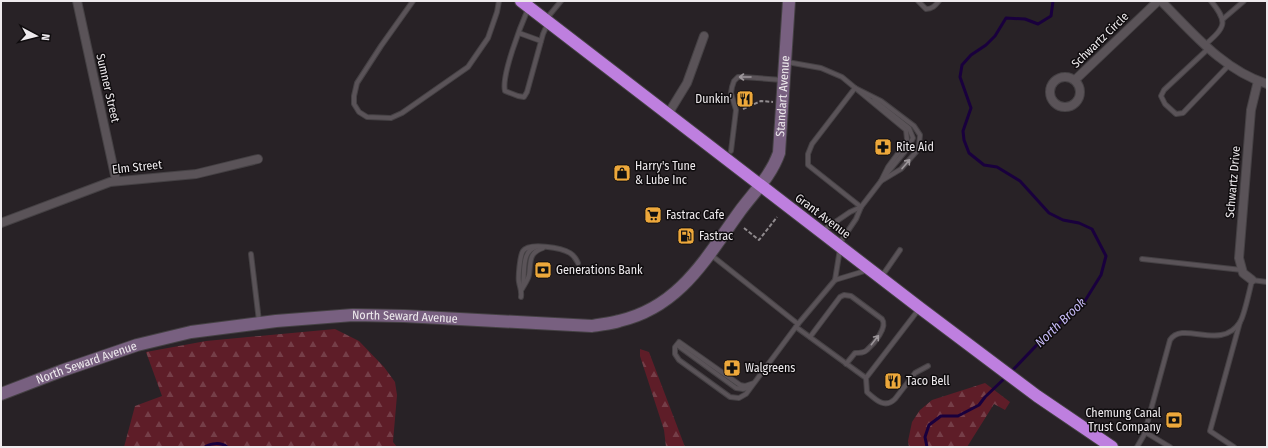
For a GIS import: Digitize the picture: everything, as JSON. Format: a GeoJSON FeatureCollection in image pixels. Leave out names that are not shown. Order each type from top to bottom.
{"type":"FeatureCollection","features":[{"type":"Feature","properties":{"kind":"highway","name":"Grant Avenue"},"geometry":{"type":"LineString","coordinates":[[525,4],[869,270],[1037,396],[1112,447]]}},
{"type":"Feature","properties":{"kind":"street","name":"Sumner Street"},"geometry":{"type":"LineString","coordinates":[[77,1],[116,180]]}},
{"type":"Feature","properties":{"kind":"street","name":"Standart Avenue"},"geometry":{"type":"LineString","coordinates":[[761,186],[773,169],[779,153],[789,1]]}},
{"type":"Feature","properties":{"kind":"street"},"geometry":{"type":"LineString","coordinates":[[1160,1],[1229,65],[1236,70],[1267,84]]}},
{"type":"Feature","properties":{"kind":"street","name":"Schwartz Circle"},"geometry":{"type":"LineString","coordinates":[[1075,80],[1160,1]]}},
{"type":"Feature","properties":{"kind":"street"},"geometry":{"type":"LineString","coordinates":[[668,114],[687,83],[704,36]]}},
{"type":"Feature","properties":{"kind":"street","name":"Schwartz Drive"},"geometry":{"type":"LineString","coordinates":[[1242,270],[1239,258],[1251,110],[1258,81]]}},
{"type":"Feature","properties":{"kind":"street","name":"Elm Street"},"geometry":{"type":"LineString","coordinates":[[1,224],[116,180],[196,174],[258,159]]}},
{"type":"Feature","properties":{"kind":"street","name":"North Seward Avenue"},"geometry":{"type":"LineString","coordinates":[[1,394],[137,345],[190,332],[322,316],[404,316],[592,326],[620,321],[652,308],[666,300],[686,284],[748,200],[761,186]]}},
{"type":"Feature","properties":{"kind":"street"},"geometry":{"type":"LineString","coordinates":[[1242,270],[1243,273],[1252,280]]}},
{"type":"Feature","properties":{"kind":"lane"},"geometry":{"type":"LineString","coordinates":[[413,1],[357,83],[354,104],[359,112],[367,117],[391,118],[402,114],[468,67],[488,38],[497,12],[499,1]]}},
{"type":"Feature","properties":{"kind":"lane"},"geometry":{"type":"LineString","coordinates":[[525,4],[519,33],[504,79],[505,91],[524,97],[527,92],[547,21],[560,1]]}},
{"type":"Feature","properties":{"kind":"lane"},"geometry":{"type":"LineString","coordinates":[[918,1],[926,9],[930,9],[939,1]]}},
{"type":"Feature","properties":{"kind":"lane"},"geometry":{"type":"LineString","coordinates":[[1211,1],[1220,12],[1223,19],[1223,24],[1219,32],[1207,46],[1164,90],[1161,96],[1165,104],[1176,114],[1183,113],[1229,65]]}},
{"type":"Feature","properties":{"kind":"lane"},"geometry":{"type":"LineString","coordinates":[[1223,19],[1244,1]]}},
{"type":"Feature","properties":{"kind":"lane"},"geometry":{"type":"LineString","coordinates":[[519,33],[541,41]]}},
{"type":"Feature","properties":{"kind":"lane"},"geometry":{"type":"LineString","coordinates":[[785,62],[821,68],[842,77],[906,130],[907,139],[905,144],[888,167],[881,181]]}},
{"type":"Feature","properties":{"kind":"lane"},"geometry":{"type":"LineString","coordinates":[[731,151],[736,110],[731,93],[734,81],[738,77],[784,80]]}},
{"type":"Feature","properties":{"kind":"lane"},"geometry":{"type":"LineString","coordinates":[[855,88],[881,101],[914,126],[920,135],[919,145],[916,152],[901,169],[881,181]]}},
{"type":"Feature","properties":{"kind":"lane"},"geometry":{"type":"LineString","coordinates":[[855,88],[812,144],[808,154],[808,166],[861,207]]}},
{"type":"Feature","properties":{"kind":"lane"},"geometry":{"type":"LineString","coordinates":[[753,385],[740,385],[678,343],[674,354],[679,360],[730,397],[739,398],[746,394],[753,385],[797,326],[835,280],[839,247],[856,220],[861,207],[908,149],[913,138],[909,128],[905,124],[866,94]]}},
{"type":"Feature","properties":{"kind":"lane"},"geometry":{"type":"LineString","coordinates":[[820,232],[845,215],[861,207]]}},
{"type":"Feature","properties":{"kind":"lane"},"geometry":{"type":"LineString","coordinates":[[522,289],[518,281],[522,252],[530,246],[563,250],[575,257],[578,263]]}},
{"type":"Feature","properties":{"kind":"lane"},"geometry":{"type":"LineString","coordinates":[[521,297],[522,289],[529,276],[530,258],[539,250],[546,248]]}},
{"type":"Feature","properties":{"kind":"lane"},"geometry":{"type":"LineString","coordinates":[[880,278],[900,250]]}},
{"type":"Feature","properties":{"kind":"lane"},"geometry":{"type":"LineString","coordinates":[[251,254],[259,324]]}},
{"type":"Feature","properties":{"kind":"lane"},"geometry":{"type":"LineString","coordinates":[[709,254],[810,337],[866,378]]}},
{"type":"Feature","properties":{"kind":"lane"},"geometry":{"type":"LineString","coordinates":[[1142,259],[1242,270]]}},
{"type":"Feature","properties":{"kind":"lane"},"geometry":{"type":"LineString","coordinates":[[835,280],[869,270]]}},
{"type":"Feature","properties":{"kind":"lane"},"geometry":{"type":"LineString","coordinates":[[1234,447],[1210,430],[1252,280],[1267,282]]}},
{"type":"Feature","properties":{"kind":"lane"},"geometry":{"type":"LineString","coordinates":[[810,337],[840,297],[844,295],[851,296],[882,320],[884,326],[882,331],[867,350],[862,353],[855,353],[846,364]]}},
{"type":"Feature","properties":{"kind":"lane"},"geometry":{"type":"LineString","coordinates":[[920,308],[866,378],[868,392],[882,404],[891,403],[915,373],[928,366]]}},
{"type":"Feature","properties":{"kind":"lane"},"geometry":{"type":"LineString","coordinates":[[1137,447],[1145,432],[1172,336],[1181,333],[1225,335],[1241,322]]}},
{"type":"Feature","properties":{"kind":"lane"},"geometry":{"type":"LineString","coordinates":[[1145,432],[1170,447]]}},
{"type":"Feature","properties":{"kind":"path"},"geometry":{"type":"LineString","coordinates":[[739,111],[761,101],[774,103]]}},
{"type":"Feature","properties":{"kind":"path"},"geometry":{"type":"LineString","coordinates":[[744,228],[759,240],[777,217]]}},
{"type":"Feature","properties":{"kind":"green space"},"geometry":{"type":"Polygon","coordinates":[[[335,329],[359,341],[384,367],[395,382],[397,395],[393,442],[397,447],[124,447],[135,406],[162,396],[146,352],[206,341],[335,329]]]}},
{"type":"Feature","properties":{"kind":"green space"},"geometry":{"type":"Polygon","coordinates":[[[640,349],[649,352],[685,447],[666,447],[664,430],[640,356],[640,349]]]}},
{"type":"Feature","properties":{"kind":"green space"},"geometry":{"type":"Polygon","coordinates":[[[985,383],[1010,402],[1005,410],[994,404],[967,447],[909,447],[908,441],[912,422],[920,410],[932,400],[985,383]]]}},
{"type":"Feature","properties":{"kind":"waterway","name":"North Brook"},"geometry":{"type":"LineString","coordinates":[[1011,372],[1052,329],[1083,304],[1101,275],[1106,256],[1092,229],[1079,223],[1063,220],[1049,213],[1020,181],[997,167],[984,165],[969,153],[964,140],[963,131],[971,108],[960,77],[962,65],[971,55],[986,45],[995,36],[1006,18],[1025,19],[1038,24],[1051,16],[1053,1]]}},
{"type":"Feature","properties":{"kind":"waterway","name":"North Brook"},"geometry":{"type":"LineString","coordinates":[[927,447],[925,437],[929,425],[941,416],[958,416],[979,405],[985,397],[1007,376]]}},
{"type":"Feature","properties":{"kind":"waterway","name":"North Brook"},"geometry":{"type":"LineString","coordinates":[[205,447],[216,444],[222,444],[227,447]]}},
{"type":"Feature","properties":{"kind":"place","name":"Dunkin'"},"geometry":{"type":"Point","coordinates":[745,99]}},
{"type":"Feature","properties":{"kind":"place","name":"Rite Aid"},"geometry":{"type":"Point","coordinates":[883,147]}},
{"type":"Feature","properties":{"kind":"place","name":"Harry's Tune & Lube Inc"},"geometry":{"type":"Point","coordinates":[622,173]}},
{"type":"Feature","properties":{"kind":"place","name":"Fastrac Cafe"},"geometry":{"type":"Point","coordinates":[653,215]}},
{"type":"Feature","properties":{"kind":"place","name":"Fastrac"},"geometry":{"type":"Point","coordinates":[686,236]}},
{"type":"Feature","properties":{"kind":"place","name":"Generations Bank"},"geometry":{"type":"Point","coordinates":[543,270]}},
{"type":"Feature","properties":{"kind":"place","name":"Walgreens"},"geometry":{"type":"Point","coordinates":[732,368]}},
{"type":"Feature","properties":{"kind":"place","name":"Taco Bell"},"geometry":{"type":"Point","coordinates":[893,381]}},
{"type":"Feature","properties":{"kind":"place","name":"Chemung Canal Trust Company"},"geometry":{"type":"Point","coordinates":[1174,420]}}]}
